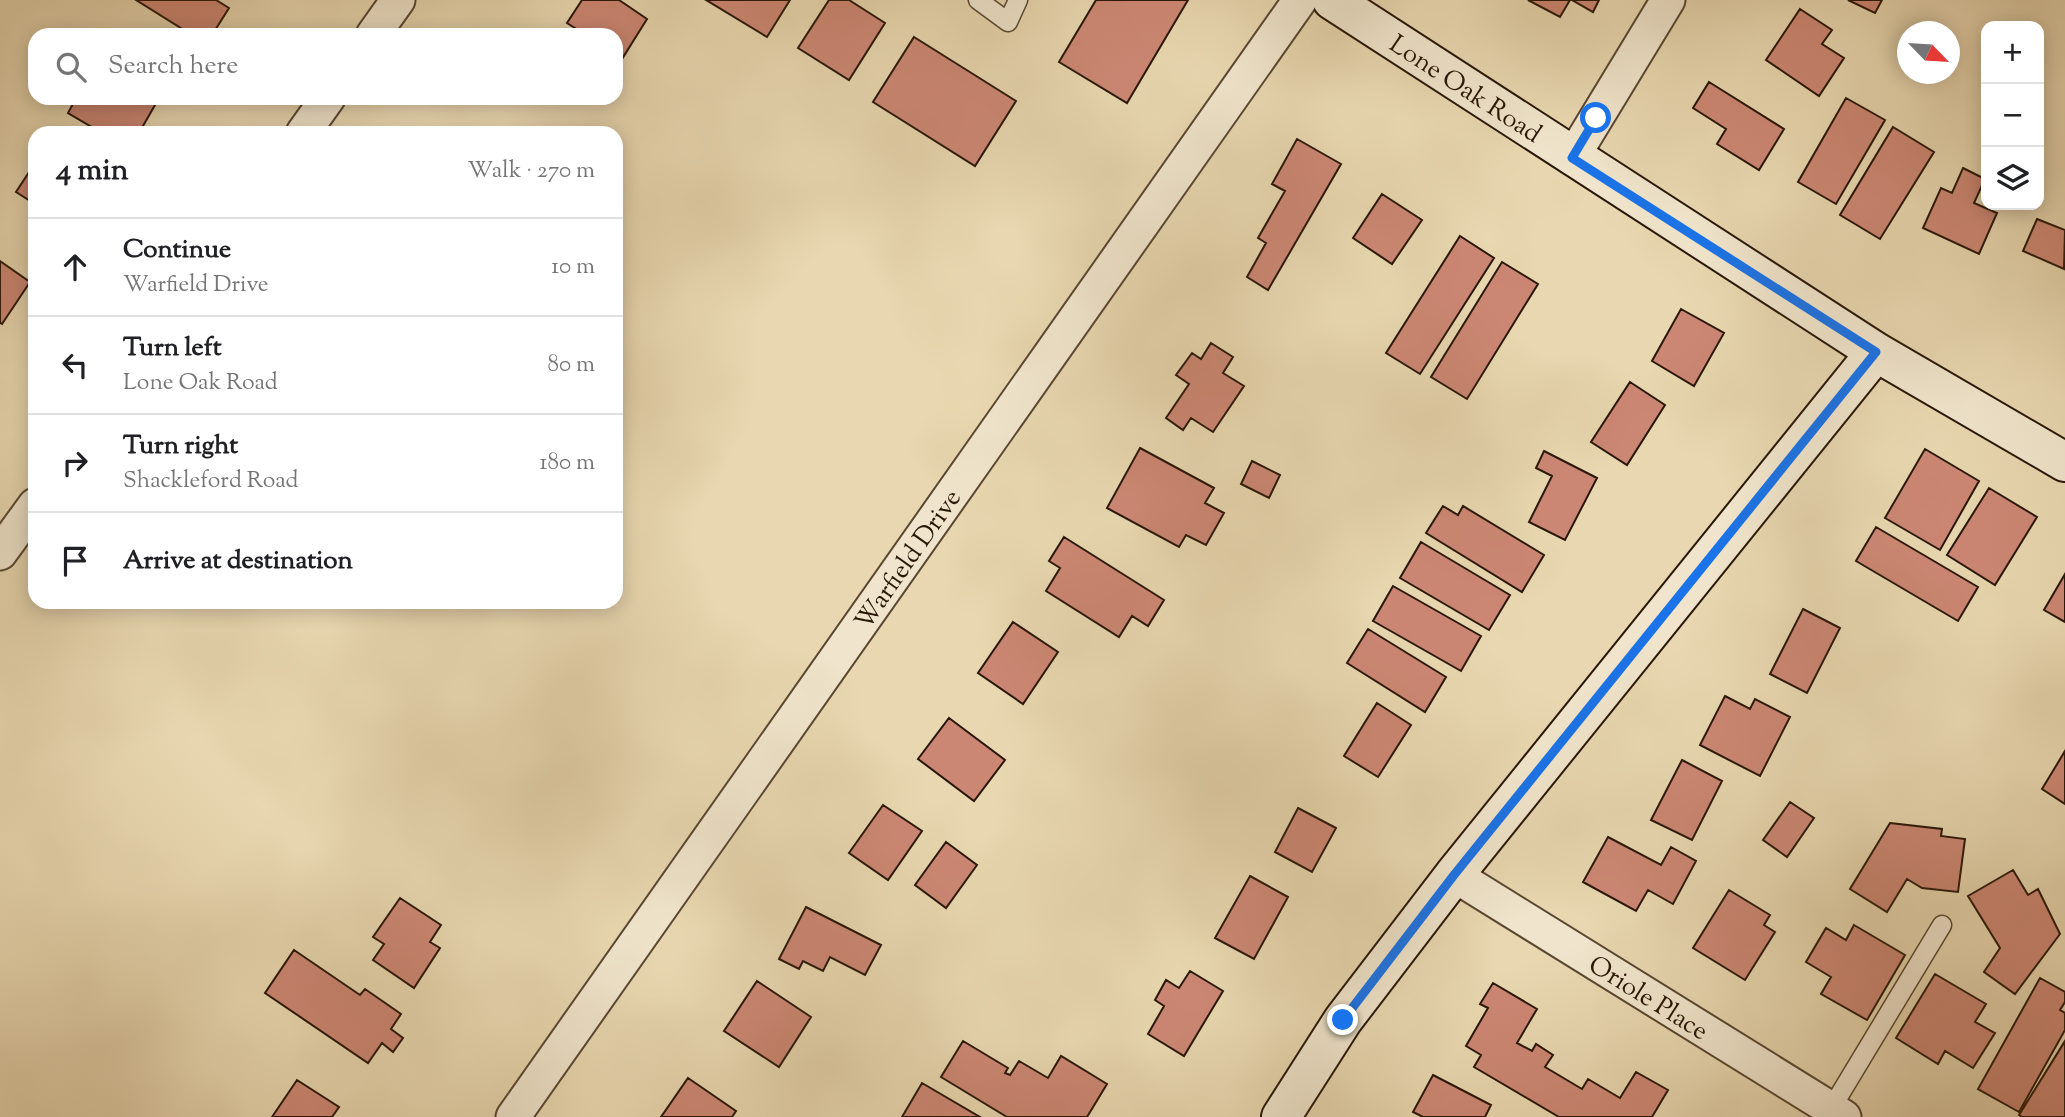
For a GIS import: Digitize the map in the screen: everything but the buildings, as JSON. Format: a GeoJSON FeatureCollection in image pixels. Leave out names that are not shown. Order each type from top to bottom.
{"type":"FeatureCollection","features":[{"type":"Feature","properties":{"kind":"street"},"geometry":{"type":"LineString","coordinates":[[378,28],[398,0]]}},
{"type":"Feature","properties":{"kind":"street","name":"Warfield Drive"},"geometry":{"type":"LineString","coordinates":[[513,1117],[1300,0]]}},
{"type":"Feature","properties":{"kind":"street","name":"Lone Oak Road"},"geometry":{"type":"LineString","coordinates":[[1332,0],[1572,158],[1876,352],[2065,462]]}},
{"type":"Feature","properties":{"kind":"street"},"geometry":{"type":"LineString","coordinates":[[1572,158],[1668,0]]}},
{"type":"Feature","properties":{"kind":"street"},"geometry":{"type":"LineString","coordinates":[[308,126],[323,105]]}},
{"type":"Feature","properties":{"kind":"street"},"geometry":{"type":"LineString","coordinates":[[1281,1117],[1343,1020],[1454,875],[1876,352]]}},
{"type":"Feature","properties":{"kind":"street"},"geometry":{"type":"LineString","coordinates":[[0,553],[28,515]]}},
{"type":"Feature","properties":{"kind":"street","name":"Oriole Place"},"geometry":{"type":"LineString","coordinates":[[1454,875],[1838,1113]]}},
{"type":"Feature","properties":{"kind":"lane"},"geometry":{"type":"LineString","coordinates":[[978,0],[1007,22],[1018,0]]}},
{"type":"Feature","properties":{"kind":"lane"},"geometry":{"type":"LineString","coordinates":[[1838,1113],[1942,925]]}},
{"type":"Feature","properties":{"kind":"route"},"geometry":{"type":"LineString","coordinates":[[1343,1020],[1454,875],[1876,352],[1572,158],[1596,118]]}}]}
